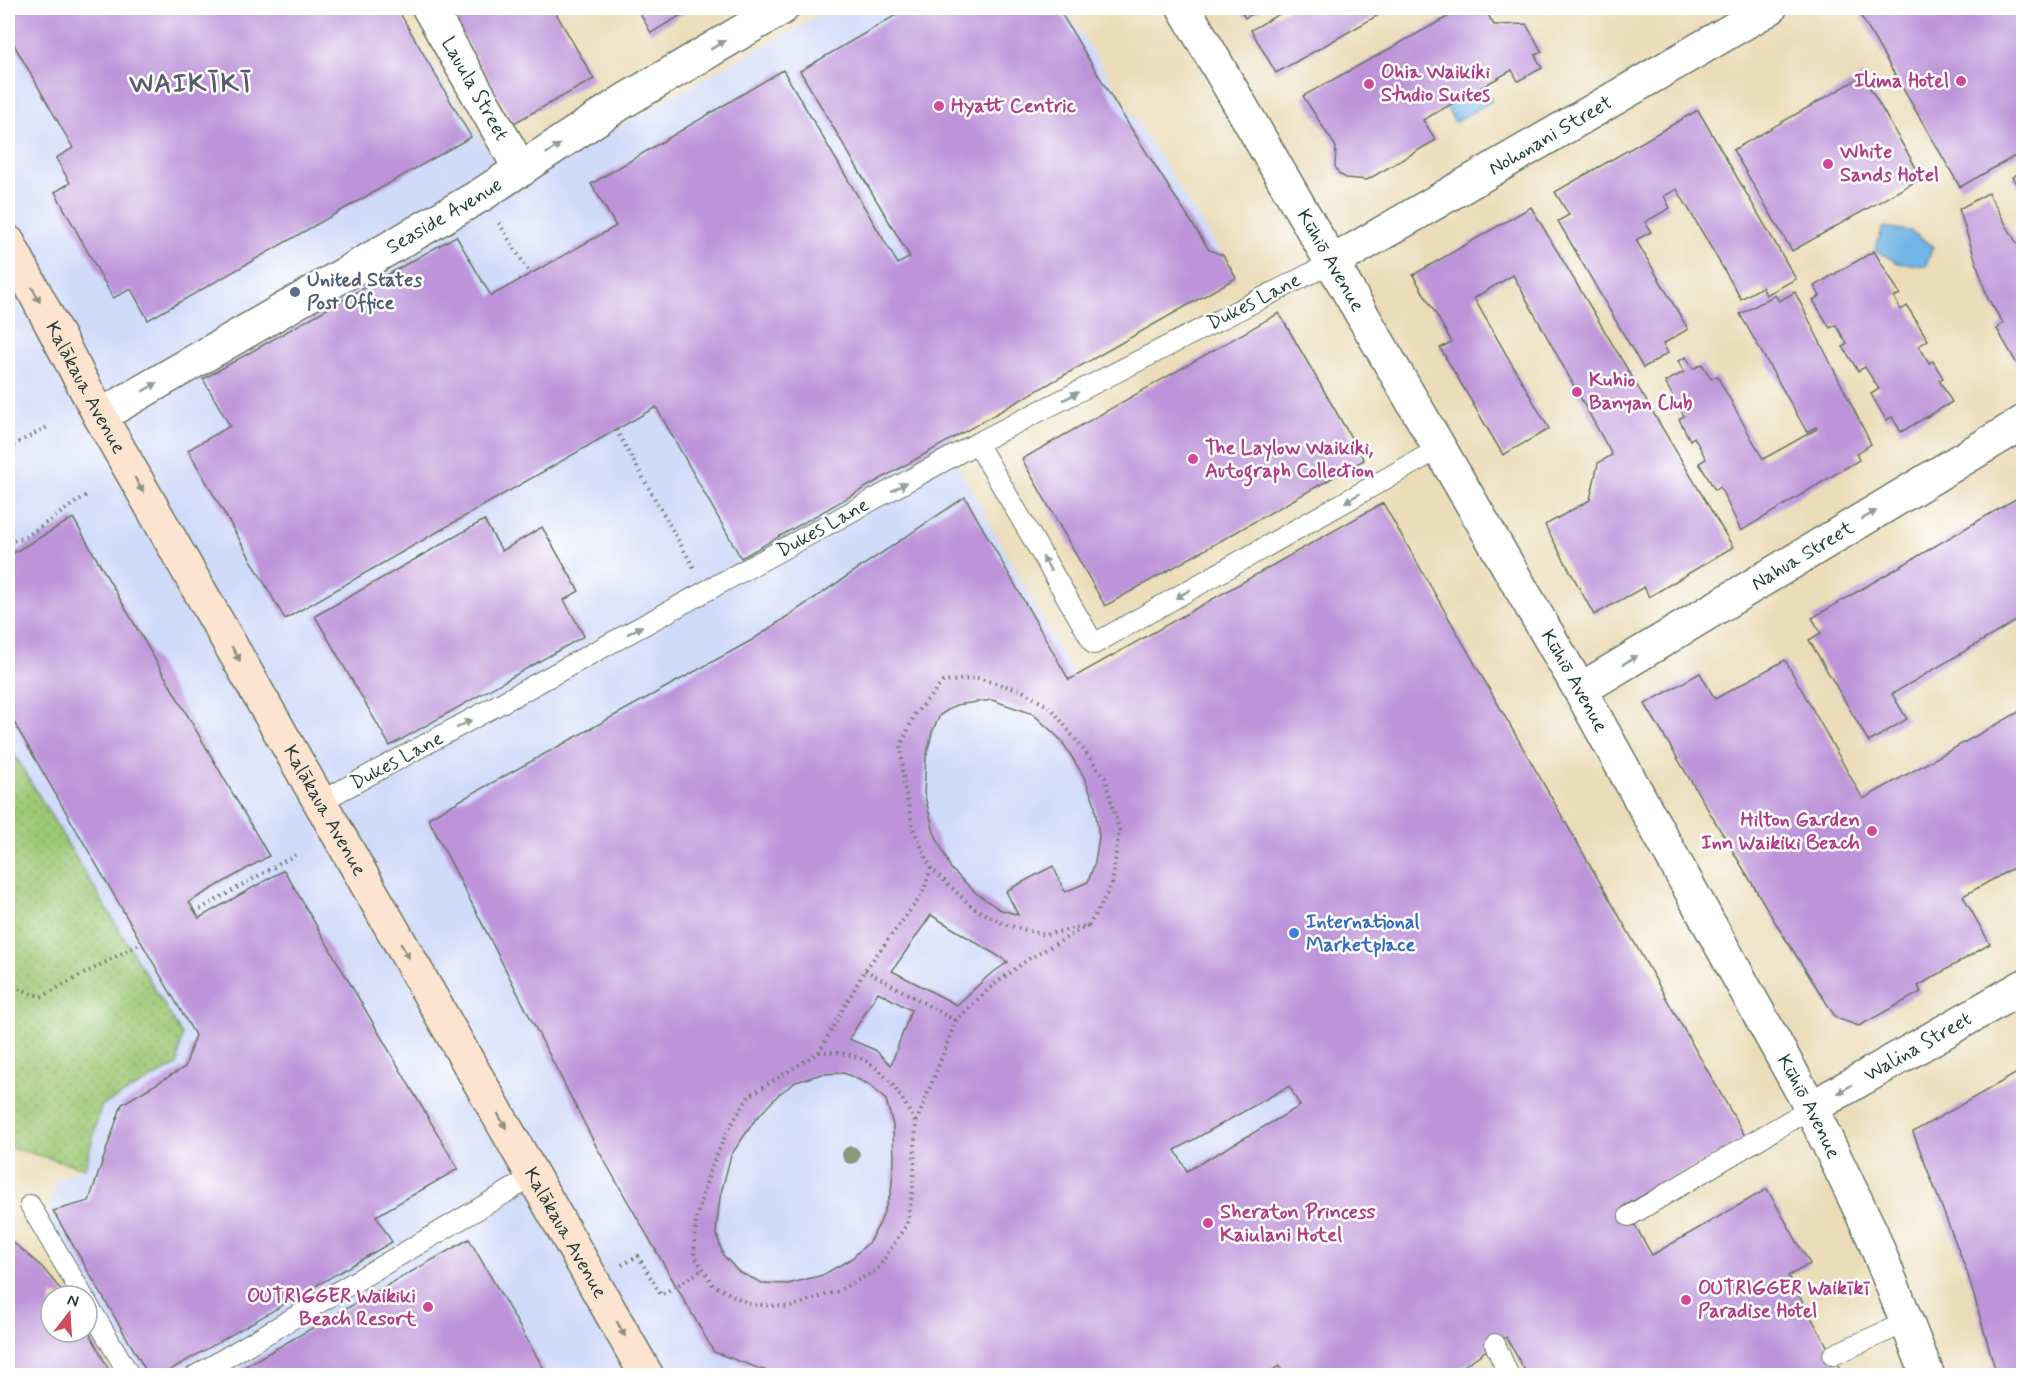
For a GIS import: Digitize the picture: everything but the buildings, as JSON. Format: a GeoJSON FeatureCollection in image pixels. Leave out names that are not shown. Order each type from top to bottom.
{"type":"FeatureCollection","features":[{"type":"Feature","properties":{"kind":"main road","name":"Kalākaua Avenue"},"geometry":{"type":"LineString","coordinates":[[8,242],[100,416],[647,1376]]}},
{"type":"Feature","properties":{"kind":"street","name":"Lauula Street"},"geometry":{"type":"LineString","coordinates":[[429,8],[521,170]]}},
{"type":"Feature","properties":{"kind":"street","name":"Seaside Avenue"},"geometry":{"type":"LineString","coordinates":[[100,416],[481,195],[624,101],[782,8]]}},
{"type":"Feature","properties":{"kind":"street","name":"Kūhiō Avenue"},"geometry":{"type":"LineString","coordinates":[[1184,8],[1581,690],[1811,1108],[1871,1232],[1928,1376]]}},
{"type":"Feature","properties":{"kind":"street","name":"Nohonani Street"},"geometry":{"type":"LineString","coordinates":[[1331,263],[1770,8]]}},
{"type":"Feature","properties":{"kind":"street","name":"Nahua Street"},"geometry":{"type":"LineString","coordinates":[[1581,690],[2024,422]]}},
{"type":"Feature","properties":{"kind":"street","name":"Walina Street"},"geometry":{"type":"LineString","coordinates":[[1811,1108],[2022,982]]}},
{"type":"Feature","properties":{"kind":"lane","name":"Dukes Lane"},"geometry":{"type":"LineString","coordinates":[[320,802],[977,444],[1331,263]]}},
{"type":"Feature","properties":{"kind":"lane"},"geometry":{"type":"LineString","coordinates":[[977,444],[1094,644],[1440,448]]}},
{"type":"Feature","properties":{"kind":"lane"},"geometry":{"type":"LineString","coordinates":[[1629,1216],[1811,1108]]}},
{"type":"Feature","properties":{"kind":"lane"},"geometry":{"type":"LineString","coordinates":[[195,1376],[534,1176]]}},
{"type":"Feature","properties":{"kind":"lane"},"geometry":{"type":"LineString","coordinates":[[30,1205],[76,1284]]}},
{"type":"Feature","properties":{"kind":"lane"},"geometry":{"type":"LineString","coordinates":[[1833,1355],[1907,1322]]}},
{"type":"Feature","properties":{"kind":"lane"},"geometry":{"type":"LineString","coordinates":[[99,1323],[130,1376]]}},
{"type":"Feature","properties":{"kind":"lane"},"geometry":{"type":"LineString","coordinates":[[1495,1344],[1509,1376]]}},
{"type":"Feature","properties":{"kind":"path"},"geometry":{"type":"LineString","coordinates":[[481,195],[530,274]]}},
{"type":"Feature","properties":{"kind":"path"},"geometry":{"type":"LineString","coordinates":[[8,448],[50,426]]}},
{"type":"Feature","properties":{"kind":"path"},"geometry":{"type":"LineString","coordinates":[[616,430],[707,591]]}},
{"type":"Feature","properties":{"kind":"path"},"geometry":{"type":"LineString","coordinates":[[8,542],[24,538],[88,494]]}},
{"type":"Feature","properties":{"kind":"path"},"geometry":{"type":"LineString","coordinates":[[931,868],[922,895],[865,970],[819,1052],[749,1096],[729,1128],[710,1170],[696,1220],[694,1255],[713,1285],[750,1304],[790,1307],[838,1291],[877,1270],[907,1224],[913,1189],[916,1123],[956,1021],[990,988],[1027,960],[1089,925],[1112,885],[1119,830],[1105,778],[1052,710],[1020,690],[977,678],[943,682],[915,714],[901,745],[904,784],[913,828],[931,868],[973,908],[1004,924],[1045,935],[1089,925]]}},
{"type":"Feature","properties":{"kind":"path"},"geometry":{"type":"LineString","coordinates":[[195,912],[295,855]]}},
{"type":"Feature","properties":{"kind":"path"},"geometry":{"type":"LineString","coordinates":[[8,984],[41,997],[141,943]]}},
{"type":"Feature","properties":{"kind":"path"},"geometry":{"type":"LineString","coordinates":[[865,970],[956,1021]]}},
{"type":"Feature","properties":{"kind":"path"},"geometry":{"type":"LineString","coordinates":[[819,1052],[839,1051],[865,1059],[893,1082],[916,1123]]}},
{"type":"Feature","properties":{"kind":"path"},"geometry":{"type":"LineString","coordinates":[[595,1282],[638,1256],[662,1295],[704,1269]]}},
{"type":"Feature","properties":{"kind":"shaded area"},"geometry":{"type":"Polygon","coordinates":[[[8,8],[395,8],[511,185],[833,8],[1065,8],[1233,272],[1174,264],[938,429],[1064,658],[1329,1092],[1483,1375],[136,1375],[99,1312],[99,1284],[82,1284],[47,1224],[57,1180],[85,1167],[101,1106],[177,1065],[41,801],[8,744],[8,8]]]}},
{"type":"Feature","properties":{"kind":"green space"},"geometry":{"type":"Polygon","coordinates":[[[8,744],[182,1035],[177,1065],[101,1106],[85,1168],[8,1147],[8,744]]]}},
{"type":"Feature","properties":{"kind":"water"},"geometry":{"type":"Polygon","coordinates":[[[1481,81],[1492,101],[1455,122],[1443,103],[1481,81]]]}},
{"type":"Feature","properties":{"kind":"water"},"geometry":{"type":"Polygon","coordinates":[[[1883,227],[1910,231],[1933,246],[1926,266],[1898,263],[1875,250],[1883,227]]]}},
{"type":"Feature","properties":{"kind":"place","name":"Ilima Hotel"},"geometry":{"type":"Point","coordinates":[1961,81]}},
{"type":"Feature","properties":{"kind":"place","name":"Ohia Waikiki Studio Suites"},"geometry":{"type":"Point","coordinates":[1369,84]}},
{"type":"Feature","properties":{"kind":"place","name":"Hyatt Centric"},"geometry":{"type":"Point","coordinates":[939,106]}},
{"type":"Feature","properties":{"kind":"place","name":"White Sands Hotel"},"geometry":{"type":"Point","coordinates":[1828,164]}},
{"type":"Feature","properties":{"kind":"place","name":"United States Post Office"},"geometry":{"type":"Point","coordinates":[295,292]}},
{"type":"Feature","properties":{"kind":"place","name":"Kuhio Banyan Club"},"geometry":{"type":"Point","coordinates":[1577,392]}},
{"type":"Feature","properties":{"kind":"place","name":"The Laylow Waikiki, Autograph Collection"},"geometry":{"type":"Point","coordinates":[1193,459]}},
{"type":"Feature","properties":{"kind":"place","name":"Hilton Garden Inn Waikiki Beach"},"geometry":{"type":"Point","coordinates":[1872,831]}},
{"type":"Feature","properties":{"kind":"place","name":"International Marketplace"},"geometry":{"type":"Point","coordinates":[1294,933]}},
{"type":"Feature","properties":{"kind":"place","name":"Sheraton Princess Kaiulani Hotel"},"geometry":{"type":"Point","coordinates":[1208,1223]}},
{"type":"Feature","properties":{"kind":"place","name":"OUTRIGGER Waikīkī Paradise Hotel"},"geometry":{"type":"Point","coordinates":[1686,1300]}},
{"type":"Feature","properties":{"kind":"place","name":"OUTRIGGER Waikiki Beach Resort"},"geometry":{"type":"Point","coordinates":[428,1307]}},
{"type":"Feature","properties":{"kind":"district","name":"WAIKĪKĪ"},"geometry":{"type":"Point","coordinates":[191,85]}}]}
